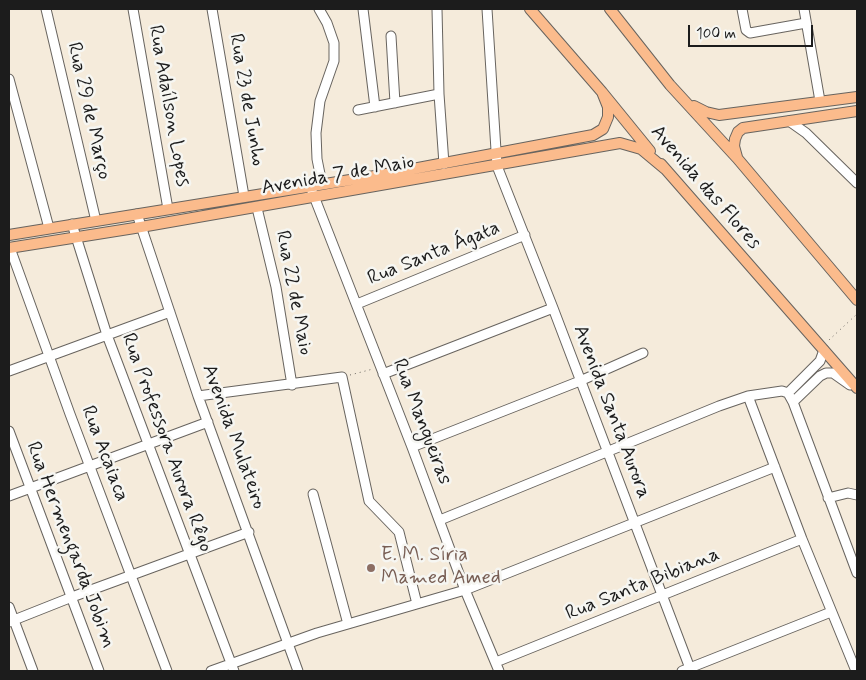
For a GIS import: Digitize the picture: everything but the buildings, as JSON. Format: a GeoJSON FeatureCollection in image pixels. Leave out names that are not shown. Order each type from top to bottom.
{"type":"FeatureCollection","features":[{"type":"Feature","properties":{"kind":"main road","name":"Avenida das Flores"},"geometry":{"type":"LineString","coordinates":[[530,9],[602,92],[642,142],[825,346],[857,390]]}},
{"type":"Feature","properties":{"kind":"main road"},"geometry":{"type":"LineString","coordinates":[[610,9],[670,85],[737,158],[857,300]]}},
{"type":"Feature","properties":{"kind":"main road"},"geometry":{"type":"LineString","coordinates":[[670,85],[699,109],[719,115],[857,97]]}},
{"type":"Feature","properties":{"kind":"main road","name":"Avenida 7 de Maio"},"geometry":{"type":"LineString","coordinates":[[9,235],[444,164],[598,133],[606,123],[609,112],[602,92]]}},
{"type":"Feature","properties":{"kind":"main road"},"geometry":{"type":"LineString","coordinates":[[737,158],[734,146],[735,139],[738,132],[743,128],[857,111]]}},
{"type":"Feature","properties":{"kind":"main road","name":"Avenida 7 de Maio"},"geometry":{"type":"LineString","coordinates":[[10,248],[141,228],[620,143],[641,149],[666,169]]}},
{"type":"Feature","properties":{"kind":"street","name":"Rua 29 de Março"},"geometry":{"type":"LineString","coordinates":[[46,9],[96,220]]}},
{"type":"Feature","properties":{"kind":"street","name":"Rua Adaílson Lopes"},"geometry":{"type":"LineString","coordinates":[[133,9],[168,209]]}},
{"type":"Feature","properties":{"kind":"street","name":"Rua 23 de Junho"},"geometry":{"type":"LineString","coordinates":[[212,9],[244,196]]}},
{"type":"Feature","properties":{"kind":"street"},"geometry":{"type":"LineString","coordinates":[[320,9],[334,43],[334,61],[320,101],[316,133],[317,159],[322,184]]}},
{"type":"Feature","properties":{"kind":"street"},"geometry":{"type":"LineString","coordinates":[[363,9],[375,106]]}},
{"type":"Feature","properties":{"kind":"street"},"geometry":{"type":"LineString","coordinates":[[437,9],[439,94],[444,164]]}},
{"type":"Feature","properties":{"kind":"street","name":"Avenida Santa Aurora"},"geometry":{"type":"LineString","coordinates":[[487,9],[497,166],[635,523],[687,670]]}},
{"type":"Feature","properties":{"kind":"street"},"geometry":{"type":"LineString","coordinates":[[742,9],[746,30],[750,33],[806,23]]}},
{"type":"Feature","properties":{"kind":"street"},"geometry":{"type":"LineString","coordinates":[[804,9],[820,101]]}},
{"type":"Feature","properties":{"kind":"street"},"geometry":{"type":"LineString","coordinates":[[390,36],[395,103]]}},
{"type":"Feature","properties":{"kind":"street"},"geometry":{"type":"LineString","coordinates":[[9,79],[49,228]]}},
{"type":"Feature","properties":{"kind":"street"},"geometry":{"type":"LineString","coordinates":[[358,110],[439,94]]}},
{"type":"Feature","properties":{"kind":"street"},"geometry":{"type":"LineString","coordinates":[[788,121],[806,133],[857,183]]}},
{"type":"Feature","properties":{"kind":"street","name":"Rua Mangueiras"},"geometry":{"type":"LineString","coordinates":[[310,186],[497,669]]}},
{"type":"Feature","properties":{"kind":"street","name":"Rua 22 de Maio"},"geometry":{"type":"LineString","coordinates":[[257,208],[276,287],[292,385]]}},
{"type":"Feature","properties":{"kind":"street","name":"Avenida Mulateiro"},"geometry":{"type":"LineString","coordinates":[[137,214],[198,396],[298,671]]}},
{"type":"Feature","properties":{"kind":"street","name":"Rua Professora Aurora Rêgo"},"geometry":{"type":"LineString","coordinates":[[72,224],[108,335],[147,444],[232,668]]}},
{"type":"Feature","properties":{"kind":"street","name":"Rua Santa Ágata"},"geometry":{"type":"LineString","coordinates":[[357,304],[525,235]]}},
{"type":"Feature","properties":{"kind":"street","name":"Rua Acaiaca"},"geometry":{"type":"LineString","coordinates":[[10,248],[167,671]]}},
{"type":"Feature","properties":{"kind":"street"},"geometry":{"type":"LineString","coordinates":[[382,370],[553,308]]}},
{"type":"Feature","properties":{"kind":"street"},"geometry":{"type":"LineString","coordinates":[[9,371],[170,312]]}},
{"type":"Feature","properties":{"kind":"street"},"geometry":{"type":"LineString","coordinates":[[440,520],[607,450],[748,396],[776,392],[788,393],[820,362],[825,346]]}},
{"type":"Feature","properties":{"kind":"street"},"geometry":{"type":"LineString","coordinates":[[412,447],[643,353]]}},
{"type":"Feature","properties":{"kind":"street"},"geometry":{"type":"LineString","coordinates":[[793,402],[820,376],[826,374],[833,373],[857,390]]}},
{"type":"Feature","properties":{"kind":"street"},"geometry":{"type":"LineString","coordinates":[[198,396],[342,377],[369,502],[400,532],[417,604]]}},
{"type":"Feature","properties":{"kind":"street"},"geometry":{"type":"LineString","coordinates":[[788,393],[857,573]]}},
{"type":"Feature","properties":{"kind":"street"},"geometry":{"type":"LineString","coordinates":[[748,396],[802,539],[856,671]]}},
{"type":"Feature","properties":{"kind":"street"},"geometry":{"type":"LineString","coordinates":[[9,496],[208,422]]}},
{"type":"Feature","properties":{"kind":"street","name":"Rua Hermengarda Jobim"},"geometry":{"type":"LineString","coordinates":[[9,431],[99,671]]}},
{"type":"Feature","properties":{"kind":"street"},"geometry":{"type":"LineString","coordinates":[[211,671],[232,668],[288,642],[465,590],[775,467]]}},
{"type":"Feature","properties":{"kind":"street"},"geometry":{"type":"LineString","coordinates":[[828,498],[848,493],[857,495]]}},
{"type":"Feature","properties":{"kind":"street"},"geometry":{"type":"LineString","coordinates":[[313,494],[348,624]]}},
{"type":"Feature","properties":{"kind":"street"},"geometry":{"type":"LineString","coordinates":[[11,622],[72,597],[248,532]]}},
{"type":"Feature","properties":{"kind":"street","name":"Rua Santa Bibiana"},"geometry":{"type":"LineString","coordinates":[[497,669],[662,596],[802,539]]}},
{"type":"Feature","properties":{"kind":"street"},"geometry":{"type":"LineString","coordinates":[[9,607],[11,622],[33,671]]}},
{"type":"Feature","properties":{"kind":"street"},"geometry":{"type":"LineString","coordinates":[[687,670],[831,612]]}},
{"type":"Feature","properties":{"kind":"path"},"geometry":{"type":"LineString","coordinates":[[825,346],[857,314]]}},
{"type":"Feature","properties":{"kind":"path"},"geometry":{"type":"LineString","coordinates":[[342,377],[382,370]]}},
{"type":"Feature","properties":{"kind":"place","name":"E. M. Síria Mamed Amed"},"geometry":{"type":"Point","coordinates":[371,568]}}]}
